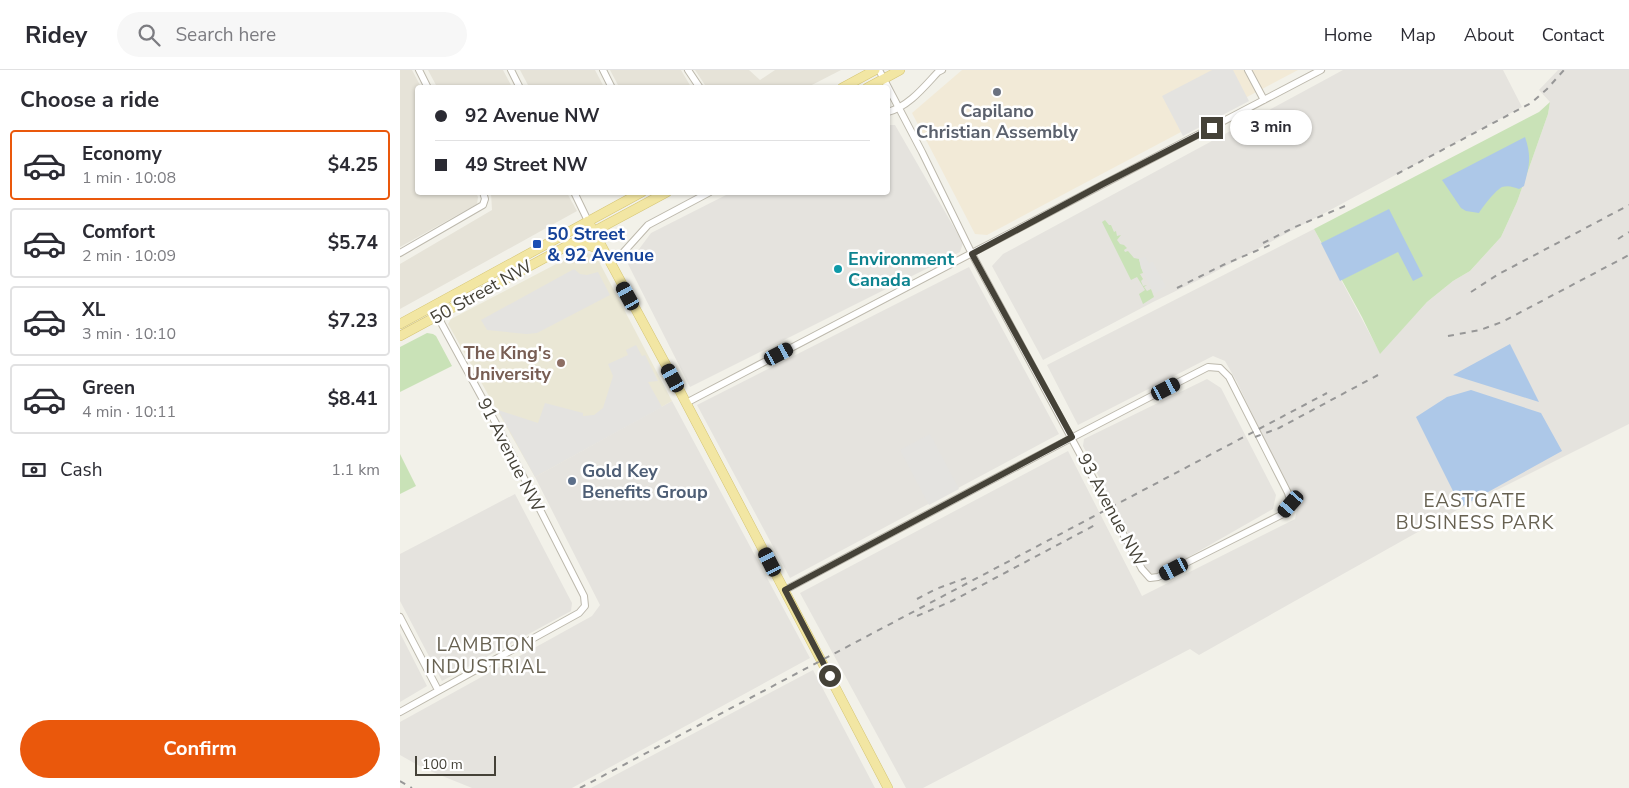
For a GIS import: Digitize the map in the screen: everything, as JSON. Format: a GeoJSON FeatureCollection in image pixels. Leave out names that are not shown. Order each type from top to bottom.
{"type":"FeatureCollection","features":[{"type":"Feature","properties":{"kind":"main road"},"geometry":{"type":"LineString","coordinates":[[848,85],[875,70]]}},
{"type":"Feature","properties":{"kind":"main road"},"geometry":{"type":"LineString","coordinates":[[872,85],[900,70]]}},
{"type":"Feature","properties":{"kind":"main road","name":"50 Street NW"},"geometry":{"type":"LineString","coordinates":[[400,324],[636,195]]}},
{"type":"Feature","properties":{"kind":"main road","name":"50 Street NW"},"geometry":{"type":"LineString","coordinates":[[400,336],[661,195]]}},
{"type":"Feature","properties":{"kind":"main road"},"geometry":{"type":"LineString","coordinates":[[588,221],[785,590],[888,788]]}},
{"type":"Feature","properties":{"kind":"main road"},"geometry":{"type":"LineString","coordinates":[[558,250],[589,245],[599,249],[608,260]]}},
{"type":"Feature","properties":{"kind":"street"},"geometry":{"type":"LineString","coordinates":[[419,70],[426,85]]}},
{"type":"Feature","properties":{"kind":"street"},"geometry":{"type":"LineString","coordinates":[[511,70],[518,85]]}},
{"type":"Feature","properties":{"kind":"street"},"geometry":{"type":"LineString","coordinates":[[603,70],[610,85]]}},
{"type":"Feature","properties":{"kind":"street"},"geometry":{"type":"LineString","coordinates":[[688,70],[698,85]]}},
{"type":"Feature","properties":{"kind":"street","name":"93 Avenue NW"},"geometry":{"type":"LineString","coordinates":[[879,70],[886,85]]}},
{"type":"Feature","properties":{"kind":"street"},"geometry":{"type":"LineString","coordinates":[[890,111],[899,109],[908,102],[942,70]]}},
{"type":"Feature","properties":{"kind":"street"},"geometry":{"type":"LineString","coordinates":[[1248,70],[1264,100]]}},
{"type":"Feature","properties":{"kind":"street"},"geometry":{"type":"LineString","coordinates":[[686,403],[1322,70]]}},
{"type":"Feature","properties":{"kind":"street","name":"93 Avenue NW"},"geometry":{"type":"LineString","coordinates":[[890,92],[972,254],[1142,569],[1150,578],[1158,578],[1283,514],[1291,504],[1288,493],[1229,377],[1220,368],[1208,367],[1072,437]]}},
{"type":"Feature","properties":{"kind":"street"},"geometry":{"type":"LineString","coordinates":[[400,253],[483,205],[484,195]]}},
{"type":"Feature","properties":{"kind":"street"},"geometry":{"type":"LineString","coordinates":[[575,195],[588,221]]}},
{"type":"Feature","properties":{"kind":"street"},"geometry":{"type":"LineString","coordinates":[[608,260],[620,256],[648,224],[704,195]]}},
{"type":"Feature","properties":{"kind":"street","name":"91 Avenue NW"},"geometry":{"type":"LineString","coordinates":[[432,306],[584,596],[585,606],[579,613],[438,690]]}},
{"type":"Feature","properties":{"kind":"street"},"geometry":{"type":"LineString","coordinates":[[785,590],[1072,437]]}},
{"type":"Feature","properties":{"kind":"street"},"geometry":{"type":"LineString","coordinates":[[400,616],[438,690],[400,712]]}},
{"type":"Feature","properties":{"kind":"shaded area"},"geometry":{"type":"Polygon","coordinates":[[[400,70],[412,70],[420,85],[415,85],[415,195],[477,195],[478,197],[477,204],[400,247],[400,70]]]}},
{"type":"Feature","properties":{"kind":"shaded area"},"geometry":{"type":"Polygon","coordinates":[[[428,70],[503,70],[511,85],[436,85],[428,70]]]}},
{"type":"Feature","properties":{"kind":"shaded area"},"geometry":{"type":"Polygon","coordinates":[[[520,70],[595,70],[603,85],[528,85],[520,70]]]}},
{"type":"Feature","properties":{"kind":"shaded area"},"geometry":{"type":"Polygon","coordinates":[[[610,70],[681,70],[690,85],[618,85],[610,70]]]}},
{"type":"Feature","properties":{"kind":"shaded area"},"geometry":{"type":"Polygon","coordinates":[[[695,70],[749,70],[760,80],[775,70],[841,70],[812,85],[705,85],[695,70]]]}},
{"type":"Feature","properties":{"kind":"shaded area"},"geometry":{"type":"Polygon","coordinates":[[[962,70],[1298,70],[987,235],[975,234],[912,113],[962,70]]]}},
{"type":"Feature","properties":{"kind":"shaded area"},"geometry":{"type":"Polygon","coordinates":[[[1212,70],[1233,70],[1249,101],[1183,136],[1162,96],[1212,70]]]}},
{"type":"Feature","properties":{"kind":"shaded area"},"geometry":{"type":"Polygon","coordinates":[[[1343,70],[1503,70],[1522,107],[1211,274],[1153,302],[1043,360],[992,266],[1003,254],[1343,70]]]}},
{"type":"Feature","properties":{"kind":"shaded area"},"geometry":{"type":"Polygon","coordinates":[[[1558,70],[1629,70],[1629,424],[1457,510],[1199,655],[1190,649],[923,788],[906,788],[800,593],[1068,451],[1142,596],[1295,519],[1297,510],[1237,382],[1225,361],[1213,356],[1078,425],[1047,365],[1314,229],[1380,353],[1427,302],[1453,281],[1470,271],[1501,237],[1517,202],[1548,114],[1550,102],[1539,90],[1558,70]]]}},
{"type":"Feature","properties":{"kind":"shaded area"},"geometry":{"type":"Polygon","coordinates":[[[890,125],[895,125],[963,243],[960,252],[690,387],[628,264],[651,233],[726,195],[890,195],[890,125]]]}},
{"type":"Feature","properties":{"kind":"shaded area"},"geometry":{"type":"Polygon","coordinates":[[[491,195],[568,195],[577,211],[400,309],[400,264],[492,210],[491,195]]]}},
{"type":"Feature","properties":{"kind":"shaded area","name":"The King's University"},"geometry":{"type":"Polygon","coordinates":[[[581,251],[596,256],[672,401],[535,477],[448,324],[451,319],[581,251]]]}},
{"type":"Feature","properties":{"kind":"shaded area"},"geometry":{"type":"Polygon","coordinates":[[[1145,257],[1149,263],[1153,262],[1166,287],[1154,294],[1141,268],[1139,259],[1145,257]]]}},
{"type":"Feature","properties":{"kind":"shaded area"},"geometry":{"type":"Polygon","coordinates":[[[969,267],[1059,434],[790,578],[697,405],[969,267]]]}},
{"type":"Feature","properties":{"kind":"shaded area"},"geometry":{"type":"Polygon","coordinates":[[[574,269],[580,274],[587,275],[598,272],[610,295],[537,333],[526,334],[487,330],[481,320],[574,269]]]}},
{"type":"Feature","properties":{"kind":"shaded area"},"geometry":{"type":"Polygon","coordinates":[[[636,345],[642,356],[645,355],[658,381],[648,382],[662,407],[535,477],[498,410],[538,423],[545,403],[583,413],[583,416],[594,415],[603,408],[613,376],[608,364],[628,355],[626,350],[636,345]]]}},
{"type":"Feature","properties":{"kind":"shaded area"},"geometry":{"type":"Polygon","coordinates":[[[1207,379],[1221,388],[1276,495],[1273,509],[1157,575],[1148,572],[1083,446],[1084,439],[1207,379]]]}},
{"type":"Feature","properties":{"kind":"shaded area"},"geometry":{"type":"Polygon","coordinates":[[[672,401],[810,658],[572,788],[472,788],[425,769],[400,755],[400,722],[592,616],[600,605],[535,477],[672,401]]]}},
{"type":"Feature","properties":{"kind":"shaded area"},"geometry":{"type":"Polygon","coordinates":[[[930,434],[959,489],[929,505],[900,450],[930,434]]]}},
{"type":"Feature","properties":{"kind":"shaded area"},"geometry":{"type":"Polygon","coordinates":[[[515,494],[572,603],[571,611],[442,681],[400,601],[400,554],[515,494]]]}},
{"type":"Feature","properties":{"kind":"shaded area"},"geometry":{"type":"Polygon","coordinates":[[[400,633],[427,686],[400,702],[400,633]]]}},
{"type":"Feature","properties":{"kind":"shaded area"},"geometry":{"type":"Polygon","coordinates":[[[813,670],[875,788],[591,788],[813,670]]]}},
{"type":"Feature","properties":{"kind":"green space"},"geometry":{"type":"Polygon","coordinates":[[[1550,102],[1548,114],[1517,202],[1501,237],[1470,271],[1453,281],[1427,302],[1380,354],[1314,229],[1539,112],[1550,102]]]}},
{"type":"Feature","properties":{"kind":"green space"},"geometry":{"type":"Polygon","coordinates":[[[1105,220],[1111,225],[1114,232],[1116,231],[1117,236],[1121,235],[1117,240],[1127,248],[1124,250],[1125,252],[1128,251],[1134,258],[1139,259],[1143,273],[1140,274],[1143,279],[1141,281],[1143,286],[1147,285],[1144,287],[1147,291],[1151,289],[1154,297],[1143,304],[1139,294],[1145,290],[1137,277],[1131,280],[1102,222],[1105,220]]]}},
{"type":"Feature","properties":{"kind":"green space"},"geometry":{"type":"Polygon","coordinates":[[[427,333],[436,336],[452,366],[400,392],[400,347],[427,333]]]}},
{"type":"Feature","properties":{"kind":"green space"},"geometry":{"type":"Polygon","coordinates":[[[400,454],[416,486],[400,494],[400,454]]]}},
{"type":"Feature","properties":{"kind":"water"},"geometry":{"type":"Polygon","coordinates":[[[1525,137],[1529,162],[1524,186],[1519,189],[1509,186],[1502,187],[1496,191],[1479,213],[1466,211],[1461,208],[1442,180],[1525,137]]]}},
{"type":"Feature","properties":{"kind":"water"},"geometry":{"type":"Polygon","coordinates":[[[1389,209],[1423,276],[1413,281],[1398,252],[1340,281],[1321,243],[1389,209]]]}},
{"type":"Feature","properties":{"kind":"water"},"geometry":{"type":"Polygon","coordinates":[[[1510,344],[1539,402],[1453,375],[1510,344]]]}},
{"type":"Feature","properties":{"kind":"water"},"geometry":{"type":"Polygon","coordinates":[[[1471,390],[1541,413],[1562,451],[1461,507],[1416,417],[1447,397],[1471,390]]]}},
{"type":"Feature","properties":{"kind":"railway"},"geometry":{"type":"LineString","coordinates":[[1397,174],[1531,103],[1564,70]]}},
{"type":"Feature","properties":{"kind":"railway"},"geometry":{"type":"LineString","coordinates":[[1471,292],[1497,275],[1629,205]]}},
{"type":"Feature","properties":{"kind":"railway"},"geometry":{"type":"LineString","coordinates":[[1263,243],[1345,206]]}},
{"type":"Feature","properties":{"kind":"railway"},"geometry":{"type":"LineString","coordinates":[[1618,239],[1629,232]]}},
{"type":"Feature","properties":{"kind":"railway"},"geometry":{"type":"LineString","coordinates":[[1177,288],[1223,265],[1270,245]]}},
{"type":"Feature","properties":{"kind":"railway"},"geometry":{"type":"LineString","coordinates":[[1448,336],[1480,330],[1502,322],[1629,255]]}},
{"type":"Feature","properties":{"kind":"railway"},"geometry":{"type":"LineString","coordinates":[[1255,437],[1279,428],[1378,375]]}},
{"type":"Feature","properties":{"kind":"railway"},"geometry":{"type":"LineString","coordinates":[[580,788],[1327,393]]}},
{"type":"Feature","properties":{"kind":"railway"},"geometry":{"type":"LineString","coordinates":[[917,616],[952,601],[1095,525]]}},
{"type":"Feature","properties":{"kind":"railway"},"geometry":{"type":"LineString","coordinates":[[917,599],[936,589],[966,578]]}},
{"type":"Feature","properties":{"kind":"railway"},"geometry":{"type":"LineString","coordinates":[[400,781],[412,788]]}},
{"type":"Feature","properties":{"kind":"place","name":"Capilano Christian Assembly"},"geometry":{"type":"Point","coordinates":[997,92]}},
{"type":"Feature","properties":{"kind":"place","name":"50 Street & 92 Avenue"},"geometry":{"type":"Point","coordinates":[537,244]}},
{"type":"Feature","properties":{"kind":"place","name":"Environment Canada"},"geometry":{"type":"Point","coordinates":[838,269]}},
{"type":"Feature","properties":{"kind":"place","name":"The King's University"},"geometry":{"type":"Point","coordinates":[561,363]}},
{"type":"Feature","properties":{"kind":"place","name":"Gold Key Benefits Group"},"geometry":{"type":"Point","coordinates":[572,481]}},
{"type":"Feature","properties":{"kind":"district","name":"EASTGATE BUSINESS PARK"},"geometry":{"type":"Point","coordinates":[1475,512]}},
{"type":"Feature","properties":{"kind":"district","name":"LAMBTON INDUSTRIAL"},"geometry":{"type":"Point","coordinates":[486,656]}},
{"type":"Feature","properties":{"kind":"route"},"geometry":{"type":"LineString","coordinates":[[830,676],[785,590],[1072,437],[972,254],[1212,128]]}}]}
